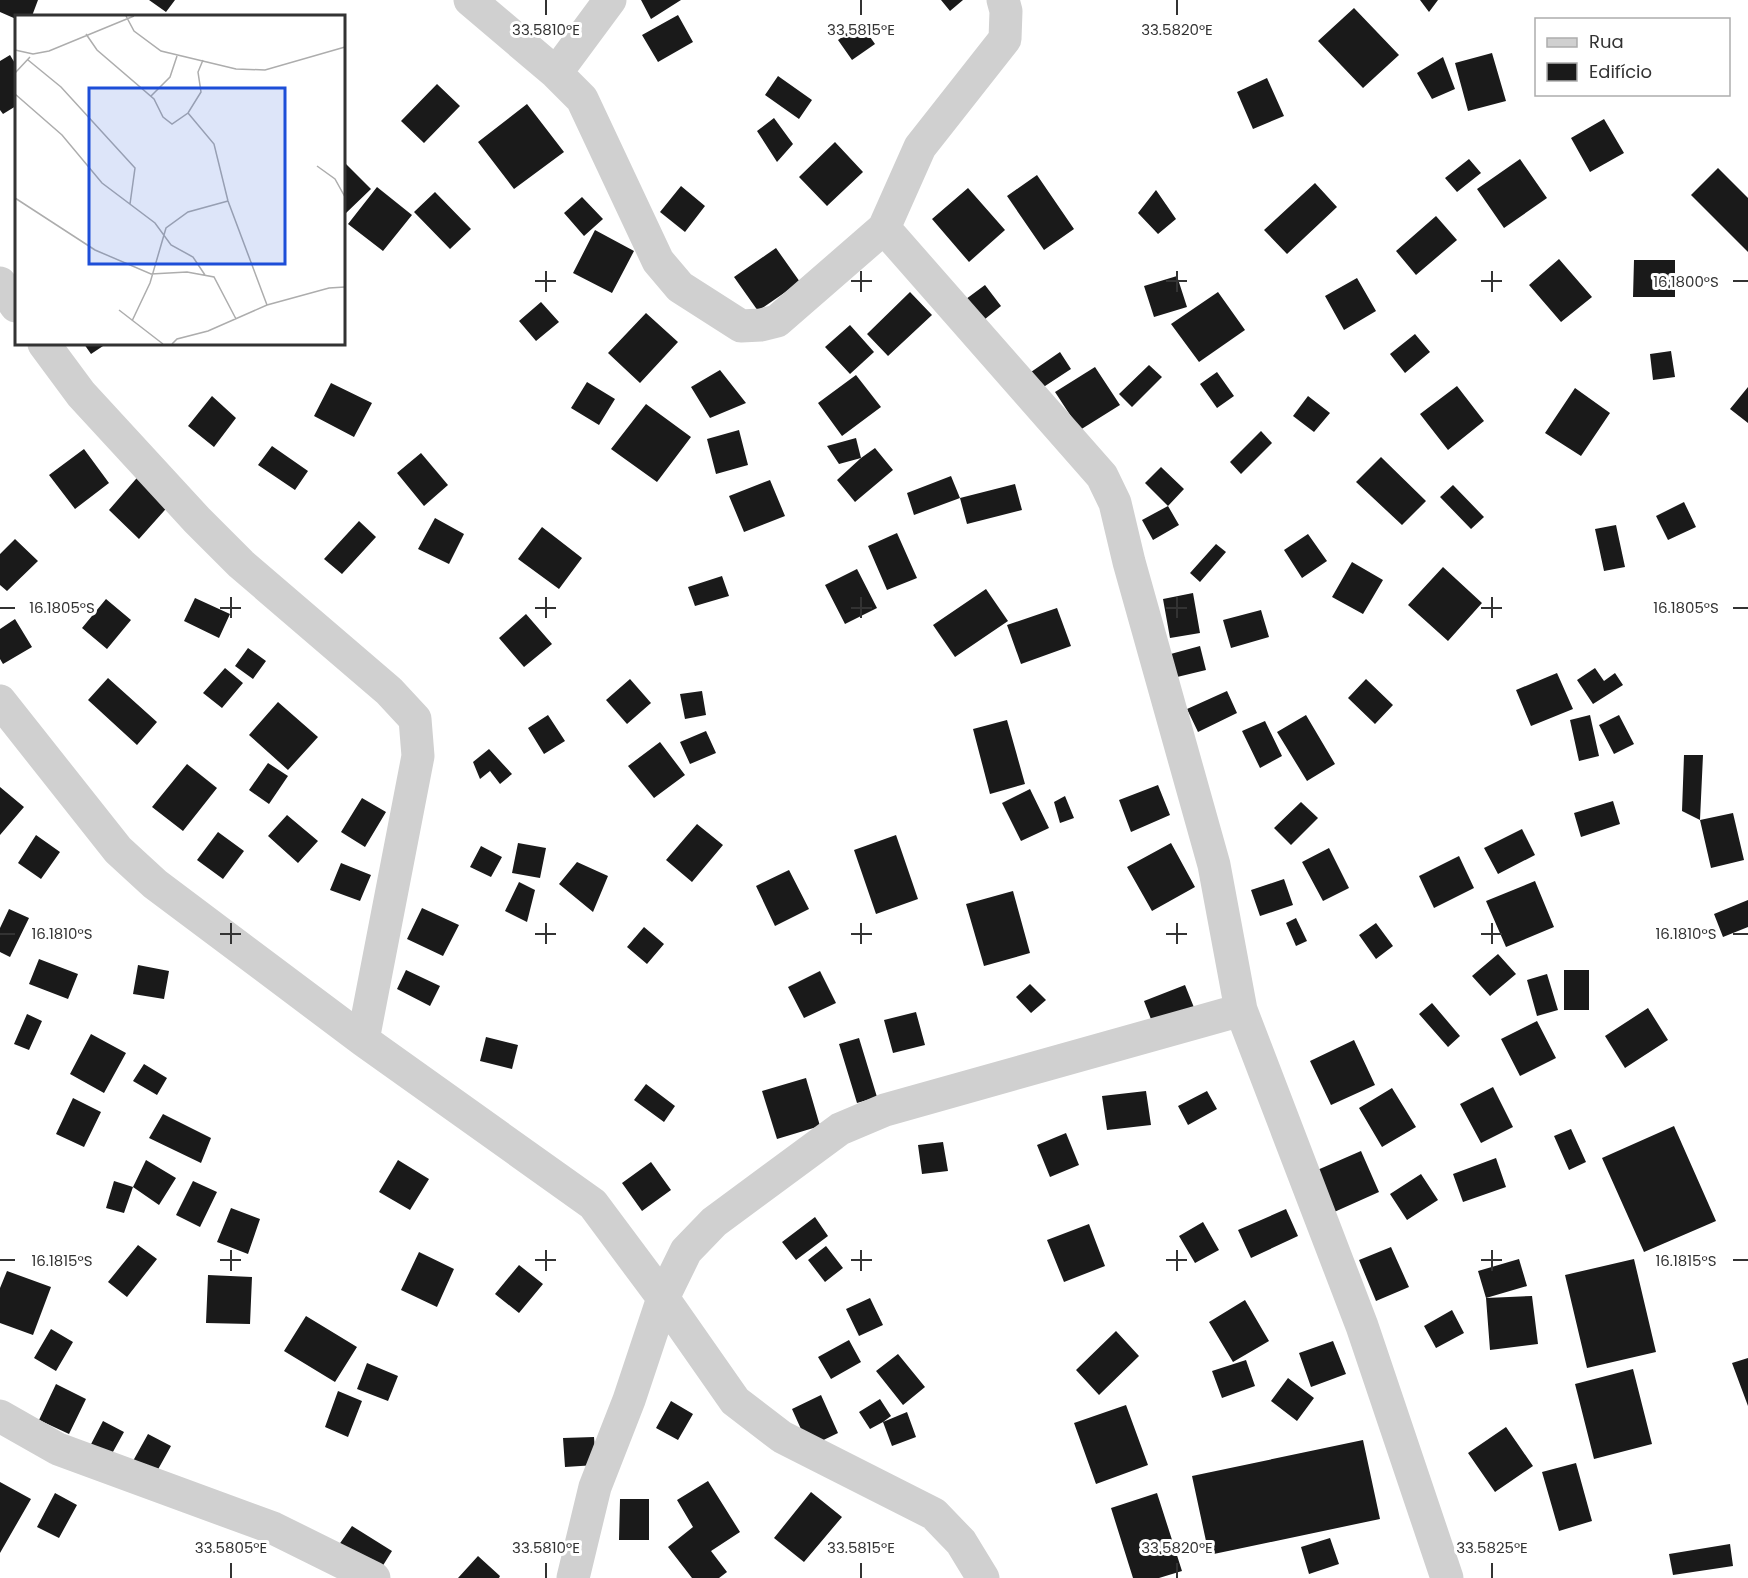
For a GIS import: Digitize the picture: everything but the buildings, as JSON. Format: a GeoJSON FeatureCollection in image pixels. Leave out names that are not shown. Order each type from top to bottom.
{"type":"FeatureCollection","features":[{"type":"Feature","properties":{"kind":"street"},"geometry":{"type":"LineString","coordinates":[[470,0],[556,72],[582,99],[658,261],[680,287],[741,326],[777,321],[884,228],[921,147],[1005,39],[1006,11],[1003,0]]}},
{"type":"Feature","properties":{"kind":"street"},"geometry":{"type":"LineString","coordinates":[[556,72],[610,0]]}},
{"type":"Feature","properties":{"kind":"street"},"geometry":{"type":"LineString","coordinates":[[884,228],[1102,477],[1115,503],[1129,562],[1214,866],[1241,1010],[1362,1326],[1447,1578]]}},
{"type":"Feature","properties":{"kind":"street"},"geometry":{"type":"LineString","coordinates":[[0,283],[15,305]]}},
{"type":"Feature","properties":{"kind":"street"},"geometry":{"type":"LineString","coordinates":[[45,345],[81,394],[197,520],[241,564],[389,691],[415,719],[418,756],[363,1040]]}},
{"type":"Feature","properties":{"kind":"street"},"geometry":{"type":"LineString","coordinates":[[0,701],[118,850],[155,884],[363,1040],[592,1204],[663,1298],[735,1401],[782,1437],[934,1514],[962,1542],[983,1578]]}},
{"type":"Feature","properties":{"kind":"street"},"geometry":{"type":"LineString","coordinates":[[573,1578],[595,1487],[629,1400],[663,1298],[686,1251],[714,1222],[840,1129],[885,1110],[1241,1010]]}},
{"type":"Feature","properties":{"kind":"street"},"geometry":{"type":"LineString","coordinates":[[0,1416],[58,1449],[273,1528],[374,1578]]}}]}
